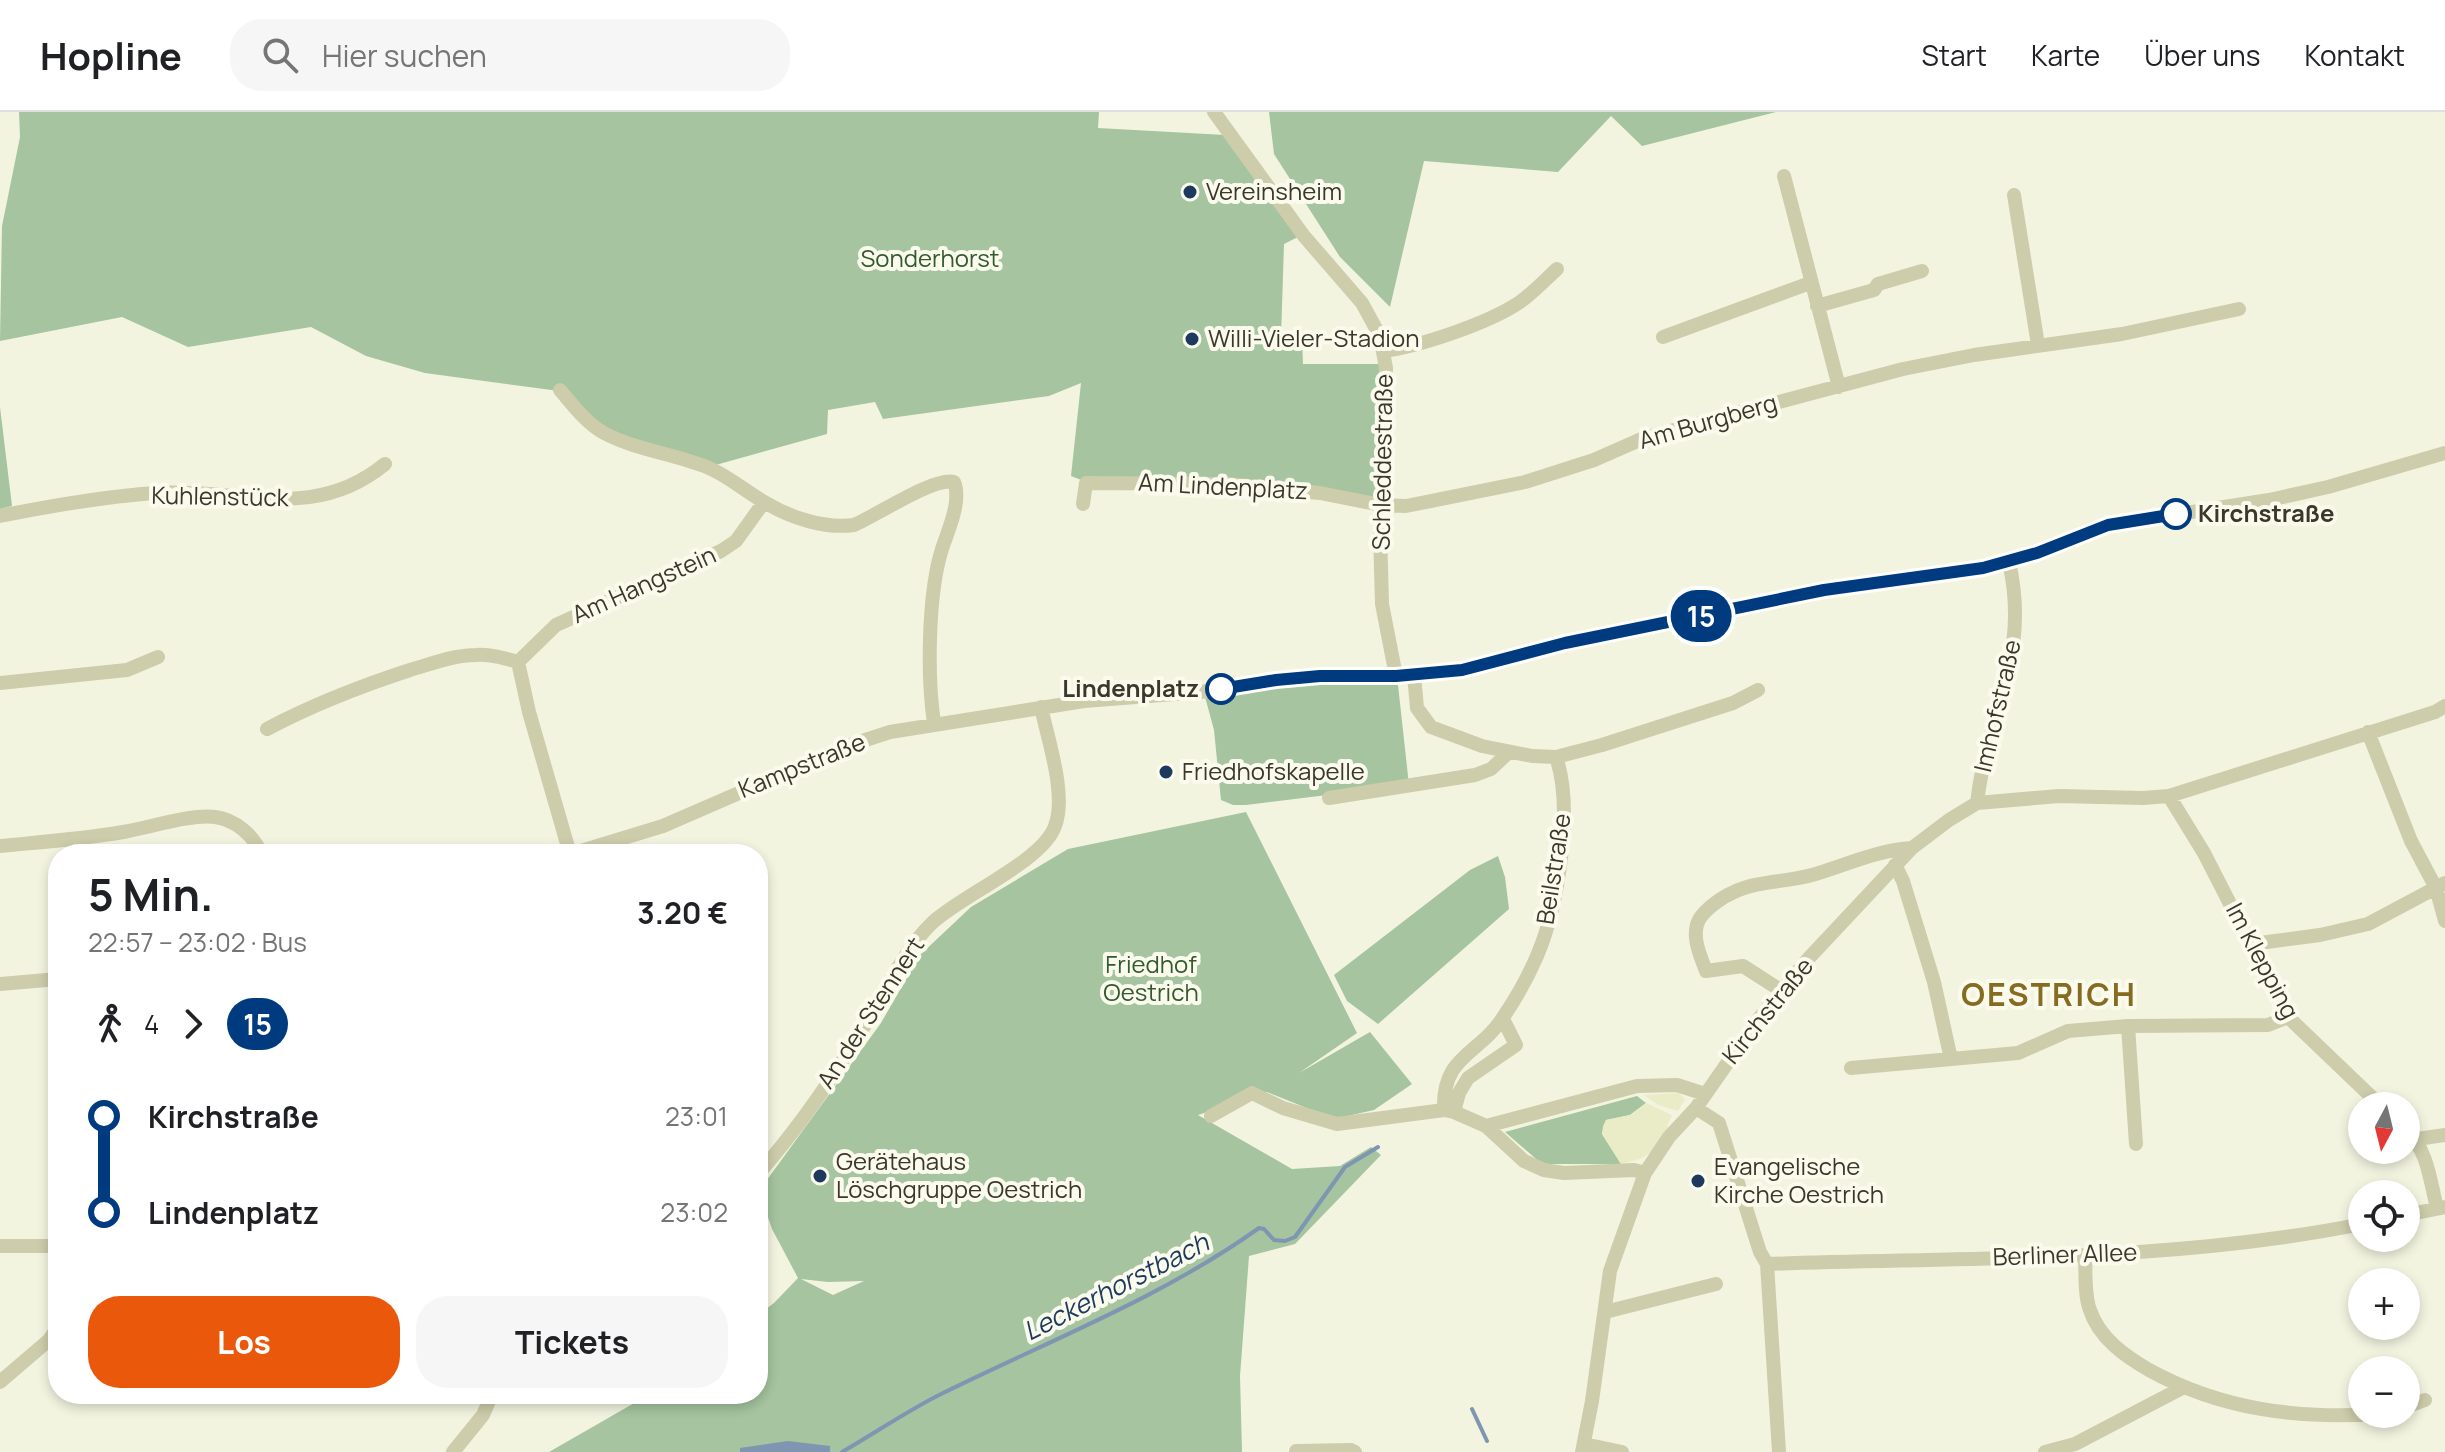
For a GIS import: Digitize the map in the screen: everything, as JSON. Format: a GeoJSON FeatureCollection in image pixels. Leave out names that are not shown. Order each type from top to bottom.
{"type":"FeatureCollection","features":[{"type":"Feature","properties":{"kind":"street","name":"Schleddestraße"},"geometry":{"type":"LineString","coordinates":[[1214,112],[1304,236],[1362,303],[1380,336],[1386,368],[1381,505],[1382,604],[1396,676]]}},
{"type":"Feature","properties":{"kind":"street"},"geometry":{"type":"LineString","coordinates":[[1784,176],[1839,387]]}},
{"type":"Feature","properties":{"kind":"street"},"geometry":{"type":"LineString","coordinates":[[2014,195],[2038,345]]}},
{"type":"Feature","properties":{"kind":"street"},"geometry":{"type":"LineString","coordinates":[[1384,351],[1405,348],[1483,320],[1520,302],[1557,269]]}},
{"type":"Feature","properties":{"kind":"street"},"geometry":{"type":"LineString","coordinates":[[1817,306],[1874,290],[1878,284],[1922,271]]}},
{"type":"Feature","properties":{"kind":"street"},"geometry":{"type":"LineString","coordinates":[[1663,337],[1810,283]]}},
{"type":"Feature","properties":{"kind":"street","name":"Am Burgberg"},"geometry":{"type":"LineString","coordinates":[[1381,505],[1406,506],[1525,482],[1594,460],[1644,438],[1903,369],[2151,328],[2239,309]]}},
{"type":"Feature","properties":{"kind":"street"},"geometry":{"type":"LineString","coordinates":[[560,390],[583,417],[602,432],[711,469],[790,515],[843,527],[865,520],[933,485],[954,482],[957,490],[955,504],[936,567],[930,678],[934,723]]}},
{"type":"Feature","properties":{"kind":"street","name":"Kampstraße"},"geometry":{"type":"LineString","coordinates":[[605,844],[663,826],[847,746],[890,732],[1084,701],[1201,692],[1305,677],[1396,676],[1462,670],[1565,643],[1824,590],[1983,568],[2009,562],[2108,525],[2269,500],[2328,487],[2445,453]]}},
{"type":"Feature","properties":{"kind":"street","name":"Kuhlenstück"},"geometry":{"type":"LineString","coordinates":[[0,516],[157,493],[297,499],[323,495],[364,482],[385,464]]}},
{"type":"Feature","properties":{"kind":"street","name":"Am Lindenplatz"},"geometry":{"type":"LineString","coordinates":[[1083,504],[1086,483],[1116,481],[1228,484],[1320,493],[1381,505]]}},
{"type":"Feature","properties":{"kind":"street","name":"Am Hangstein"},"geometry":{"type":"LineString","coordinates":[[518,662],[556,625],[721,551],[736,541],[764,502]]}},
{"type":"Feature","properties":{"kind":"street","name":"Imhofstraße"},"geometry":{"type":"LineString","coordinates":[[1977,803],[2015,645],[2017,605],[2009,562]]}},
{"type":"Feature","properties":{"kind":"street"},"geometry":{"type":"LineString","coordinates":[[267,729],[297,713],[379,680],[444,659],[476,655],[518,662],[529,712],[570,844]]}},
{"type":"Feature","properties":{"kind":"street"},"geometry":{"type":"LineString","coordinates":[[0,683],[127,670],[158,657]]}},
{"type":"Feature","properties":{"kind":"street"},"geometry":{"type":"LineString","coordinates":[[1414,675],[1417,708],[1431,727],[1508,753],[1556,757],[1659,728],[1733,703],[1758,690]]}},
{"type":"Feature","properties":{"kind":"street","name":"Kirchstraße"},"geometry":{"type":"LineString","coordinates":[[1622,1452],[1583,1448],[1610,1271],[1645,1173],[1669,1137],[1696,1108],[1782,991],[1912,848],[1977,803],[2059,796],[2169,796],[2435,712],[2445,706]]}},
{"type":"Feature","properties":{"kind":"street","name":"An der Stennert"},"geometry":{"type":"LineString","coordinates":[[768,1160],[838,1065],[913,945],[932,923],[1042,848],[1055,829],[1060,809],[1041,707]]}},
{"type":"Feature","properties":{"kind":"street"},"geometry":{"type":"LineString","coordinates":[[2368,732],[2411,841],[2440,885],[2445,921]]}},
{"type":"Feature","properties":{"kind":"street"},"geometry":{"type":"LineString","coordinates":[[1329,798],[1475,775],[1491,769],[1508,753]]}},
{"type":"Feature","properties":{"kind":"street","name":"Beilstraße"},"geometry":{"type":"LineString","coordinates":[[1445,1111],[1447,1080],[1455,1066],[1503,1019],[1538,955],[1558,872],[1565,803],[1563,778],[1556,757]]}},
{"type":"Feature","properties":{"kind":"street","name":"Im Klepping"},"geometry":{"type":"LineString","coordinates":[[2169,796],[2204,853],[2288,1017],[2366,1092]]}},
{"type":"Feature","properties":{"kind":"street"},"geometry":{"type":"LineString","coordinates":[[0,846],[124,832],[215,817],[236,825],[258,844]]}},
{"type":"Feature","properties":{"kind":"street"},"geometry":{"type":"LineString","coordinates":[[1782,991],[1743,966],[1706,971],[1696,941],[1696,927],[1710,908],[1735,891],[1811,875],[1894,849],[1912,848]]}},
{"type":"Feature","properties":{"kind":"street"},"geometry":{"type":"LineString","coordinates":[[1895,865],[1927,958],[1951,1059]]}},
{"type":"Feature","properties":{"kind":"street"},"geometry":{"type":"LineString","coordinates":[[2252,944],[2320,935],[2368,924],[2440,885]]}},
{"type":"Feature","properties":{"kind":"street"},"geometry":{"type":"LineString","coordinates":[[0,984],[48,980]]}},
{"type":"Feature","properties":{"kind":"street"},"geometry":{"type":"LineString","coordinates":[[1851,1068],[2018,1053],[2068,1031],[2128,1026],[2268,1025],[2288,1017]]}},
{"type":"Feature","properties":{"kind":"street"},"geometry":{"type":"LineString","coordinates":[[1445,1111],[1468,1078],[1516,1045],[1503,1019]]}},
{"type":"Feature","properties":{"kind":"street"},"geometry":{"type":"LineString","coordinates":[[2128,1026],[2136,1144]]}},
{"type":"Feature","properties":{"kind":"street"},"geometry":{"type":"LineString","coordinates":[[1486,1126],[1637,1086],[1677,1085],[1705,1094]]}},
{"type":"Feature","properties":{"kind":"street"},"geometry":{"type":"LineString","coordinates":[[1211,1116],[1252,1093],[1283,1108],[1337,1124],[1445,1111],[1486,1126],[1524,1161],[1544,1170],[1564,1173],[1634,1170],[1645,1173]]}},
{"type":"Feature","properties":{"kind":"street"},"geometry":{"type":"LineString","coordinates":[[1696,1108],[1719,1123],[1760,1252],[1767,1264],[1779,1452]]}},
{"type":"Feature","properties":{"kind":"street"},"geometry":{"type":"LineString","coordinates":[[2420,1134],[2445,1135]]}},
{"type":"Feature","properties":{"kind":"street"},"geometry":{"type":"LineString","coordinates":[[2420,1150],[2441,1208],[2420,1212]]}},
{"type":"Feature","properties":{"kind":"street","name":"Berliner Allee"},"geometry":{"type":"LineString","coordinates":[[1767,1264],[2085,1256],[2209,1248],[2348,1226]]}},
{"type":"Feature","properties":{"kind":"street"},"geometry":{"type":"LineString","coordinates":[[0,1246],[48,1246]]}},
{"type":"Feature","properties":{"kind":"street"},"geometry":{"type":"LineString","coordinates":[[2085,1256],[2090,1310],[2105,1336],[2136,1362],[2182,1388],[2261,1409],[2315,1415],[2348,1414]]}},
{"type":"Feature","properties":{"kind":"street"},"geometry":{"type":"LineString","coordinates":[[1605,1312],[1716,1284]]}},
{"type":"Feature","properties":{"kind":"street"},"geometry":{"type":"LineString","coordinates":[[0,1382],[48,1339]]}},
{"type":"Feature","properties":{"kind":"street"},"geometry":{"type":"LineString","coordinates":[[2045,1452],[2075,1444],[2182,1388]]}},
{"type":"Feature","properties":{"kind":"street"},"geometry":{"type":"LineString","coordinates":[[2420,1402],[2425,1400]]}},
{"type":"Feature","properties":{"kind":"street"},"geometry":{"type":"LineString","coordinates":[[453,1452],[483,1415],[488,1404]]}},
{"type":"Feature","properties":{"kind":"street"},"geometry":{"type":"LineString","coordinates":[[1296,1451],[1355,1452]]}},
{"type":"Feature","properties":{"kind":"green space","name":"Sonderhorst"},"geometry":{"type":"Polygon","coordinates":[[[19,112],[1099,112],[1098,128],[1225,135],[1300,236],[1284,244],[1281,338],[1302,339],[1303,364],[1384,364],[1380,502],[1358,497],[1084,481],[1071,476],[1081,383],[1049,396],[883,419],[875,402],[828,410],[827,434],[712,466],[604,432],[559,391],[425,373],[366,356],[311,327],[188,347],[122,317],[0,341],[2,226],[20,137],[19,112]]]}},
{"type":"Feature","properties":{"kind":"green space"},"geometry":{"type":"Polygon","coordinates":[[[1269,112],[1776,112],[1642,146],[1611,116],[1558,172],[1424,161],[1390,307],[1340,257],[1274,154],[1269,112]]]}},
{"type":"Feature","properties":{"kind":"green space"},"geometry":{"type":"Polygon","coordinates":[[[0,407],[12,506],[0,509],[0,407]]]}},
{"type":"Feature","properties":{"kind":"green space"},"geometry":{"type":"Polygon","coordinates":[[[1397,676],[1409,785],[1246,805],[1233,805],[1221,800],[1214,730],[1204,693],[1276,681],[1397,676]]]}},
{"type":"Feature","properties":{"kind":"green space","name":"Friedhof Oestrich"},"geometry":{"type":"Polygon","coordinates":[[[1246,812],[1357,1033],[1299,1073],[1370,1032],[1412,1084],[1374,1110],[1334,1119],[1267,1092],[1198,1115],[1292,1169],[1340,1166],[1371,1147],[1381,1155],[1295,1244],[1249,1256],[1240,1376],[1242,1452],[549,1452],[633,1404],[768,1404],[768,1308],[798,1278],[768,1217],[768,1179],[881,1023],[920,955],[971,907],[1068,849],[1246,812]],[[801,1279],[833,1295],[864,1281],[828,1282],[801,1279]]]}},
{"type":"Feature","properties":{"kind":"green space"},"geometry":{"type":"Polygon","coordinates":[[[1498,856],[1505,877],[1509,909],[1378,1024],[1347,1001],[1334,975],[1470,870],[1498,856]]]}},
{"type":"Feature","properties":{"kind":"green space"},"geometry":{"type":"Polygon","coordinates":[[[1637,1096],[1646,1103],[1630,1115],[1606,1120],[1602,1134],[1621,1164],[1542,1164],[1505,1132],[1637,1096]]]}},
{"type":"Feature","properties":{"kind":"shaded area"},"geometry":{"type":"Polygon","coordinates":[[[1679,1093],[1685,1099],[1678,1111],[1658,1105],[1644,1095],[1679,1093]]]}},
{"type":"Feature","properties":{"kind":"shaded area"},"geometry":{"type":"Polygon","coordinates":[[[1646,1103],[1672,1115],[1667,1126],[1671,1129],[1653,1151],[1640,1159],[1621,1164],[1602,1134],[1603,1126],[1606,1120],[1630,1115],[1646,1103]]]}},
{"type":"Feature","properties":{"kind":"water"},"geometry":{"type":"Polygon","coordinates":[[[788,1441],[830,1446],[830,1452],[740,1452],[740,1448],[788,1441]]]}},
{"type":"Feature","properties":{"kind":"waterway","name":"Leckerhorstbach"},"geometry":{"type":"LineString","coordinates":[[842,1452],[941,1394],[1144,1297],[1222,1253],[1259,1228],[1274,1240],[1285,1241],[1295,1237],[1345,1167],[1378,1147]]}},
{"type":"Feature","properties":{"kind":"waterway"},"geometry":{"type":"LineString","coordinates":[[1472,1409],[1487,1441]]}},
{"type":"Feature","properties":{"kind":"bus line","name":"15"},"geometry":{"type":"LineString","coordinates":[[1221,689],[1320,676],[1396,676],[1462,670],[1565,643],[1824,590],[1983,568],[2037,553],[2108,525],[2176,514]]}},
{"type":"Feature","properties":{"kind":"place","name":"Vereinsheim"},"geometry":{"type":"Point","coordinates":[1190,192]}},
{"type":"Feature","properties":{"kind":"place","name":"Willi-Vieler-Stadion"},"geometry":{"type":"Point","coordinates":[1192,339]}},
{"type":"Feature","properties":{"kind":"place","name":"Kirchstraße"},"geometry":{"type":"Point","coordinates":[2176,514]}},
{"type":"Feature","properties":{"kind":"place","name":"Lindenplatz"},"geometry":{"type":"Point","coordinates":[1221,689]}},
{"type":"Feature","properties":{"kind":"place","name":"Friedhofskapelle"},"geometry":{"type":"Point","coordinates":[1166,772]}},
{"type":"Feature","properties":{"kind":"place","name":"Gerätehaus Löschgruppe Oestrich"},"geometry":{"type":"Point","coordinates":[820,1176]}},
{"type":"Feature","properties":{"kind":"place","name":"Evangelische Kirche Oestrich"},"geometry":{"type":"Point","coordinates":[1698,1181]}},
{"type":"Feature","properties":{"kind":"district","name":"OESTRICH"},"geometry":{"type":"Point","coordinates":[2049,995]}}]}
